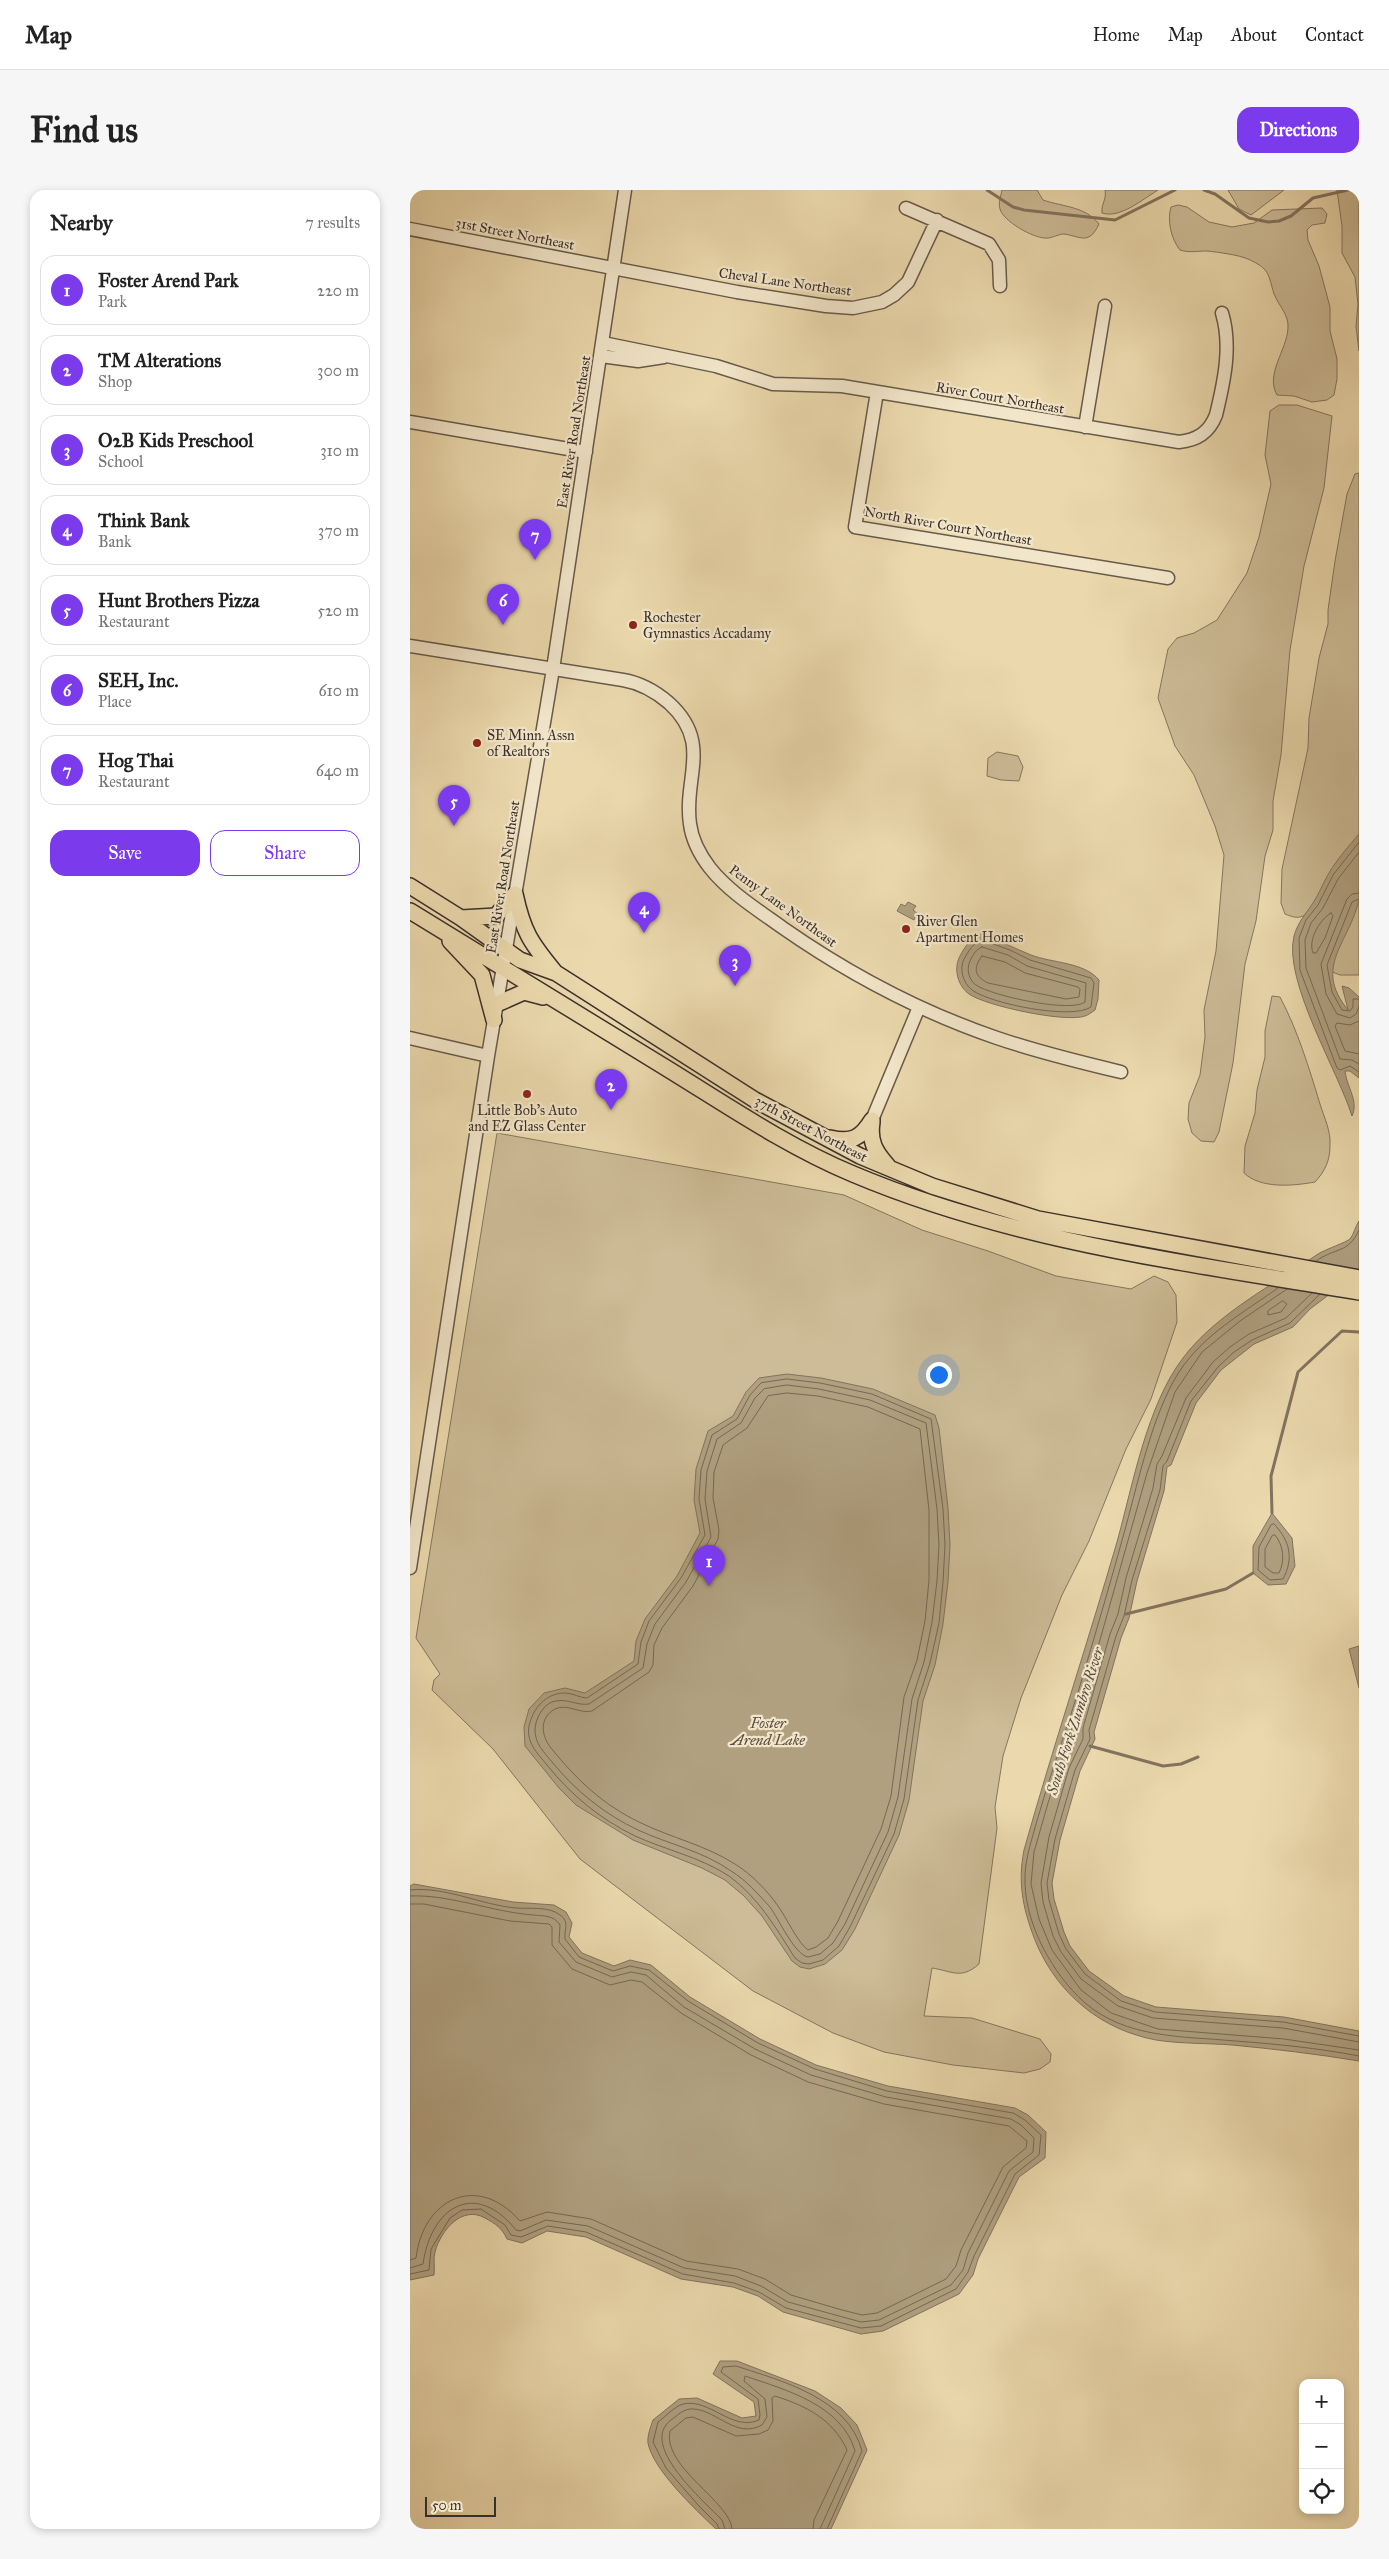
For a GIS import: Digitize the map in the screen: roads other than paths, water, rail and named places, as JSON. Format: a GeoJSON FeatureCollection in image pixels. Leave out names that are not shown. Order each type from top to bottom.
{"type":"FeatureCollection","features":[{"type":"Feature","properties":{"kind":"main road","name":"37th Street Northeast"},"geometry":{"type":"LineString","coordinates":[[410,886],[461,918],[520,960],[556,973],[755,1100],[853,1153],[891,1169],[940,1188],[1038,1218],[1359,1278]]}},
{"type":"Feature","properties":{"kind":"main road"},"geometry":{"type":"LineString","coordinates":[[461,918],[496,916],[515,894]]}},
{"type":"Feature","properties":{"kind":"main road"},"geometry":{"type":"LineString","coordinates":[[515,894],[521,919],[530,942],[556,973]]}},
{"type":"Feature","properties":{"kind":"main road","name":"37th Street Northeast"},"geometry":{"type":"LineString","coordinates":[[410,911],[791,1144],[844,1170],[897,1192],[994,1224],[1052,1238],[1359,1292]]}},
{"type":"Feature","properties":{"kind":"main road"},"geometry":{"type":"LineString","coordinates":[[443,932],[482,975],[494,1020]]}},
{"type":"Feature","properties":{"kind":"main road"},"geometry":{"type":"LineString","coordinates":[[498,1004],[524,992],[559,1002]]}},
{"type":"Feature","properties":{"kind":"main road"},"geometry":{"type":"LineString","coordinates":[[798,1124],[828,1138],[847,1140],[864,1133],[872,1120]]}},
{"type":"Feature","properties":{"kind":"main road"},"geometry":{"type":"LineString","coordinates":[[872,1120],[870,1139],[873,1146],[891,1169]]}},
{"type":"Feature","properties":{"kind":"street","name":"East River Road Northeast"},"geometry":{"type":"LineString","coordinates":[[410,1568],[488,1056],[553,669],[626,190]]}},
{"type":"Feature","properties":{"kind":"street"},"geometry":{"type":"LineString","coordinates":[[906,208],[981,239],[993,248],[999,260],[1000,286]]}},
{"type":"Feature","properties":{"kind":"street","name":"Cheval Lane Northeast"},"geometry":{"type":"LineString","coordinates":[[614,268],[790,301],[843,308],[862,307],[882,302],[908,282],[937,220]]}},
{"type":"Feature","properties":{"kind":"street","name":"31st Street Northeast"},"geometry":{"type":"LineString","coordinates":[[410,229],[614,268]]}},
{"type":"Feature","properties":{"kind":"street"},"geometry":{"type":"LineString","coordinates":[[1085,427],[1105,306]]}},
{"type":"Feature","properties":{"kind":"street","name":"River Court Northeast"},"geometry":{"type":"LineString","coordinates":[[603,343],[716,366],[773,384],[833,385],[1179,442],[1202,435],[1213,424],[1227,349],[1228,334],[1222,313]]}},
{"type":"Feature","properties":{"kind":"street","name":"River Court Northeast"},"geometry":{"type":"LineString","coordinates":[[601,356],[638,361],[667,357]]}},
{"type":"Feature","properties":{"kind":"street","name":"North River Court Northeast"},"geometry":{"type":"LineString","coordinates":[[877,392],[855,527],[1168,578]]}},
{"type":"Feature","properties":{"kind":"street"},"geometry":{"type":"LineString","coordinates":[[410,422],[586,452]]}},
{"type":"Feature","properties":{"kind":"street","name":"Penny Lane Northeast"},"geometry":{"type":"LineString","coordinates":[[410,646],[635,682],[655,692],[674,708],[688,729],[693,748],[694,771],[689,809],[692,833],[701,854],[717,876],[771,919],[816,950],[858,976],[919,1007],[998,1038],[1121,1072]]}},
{"type":"Feature","properties":{"kind":"street"},"geometry":{"type":"LineString","coordinates":[[872,1120],[919,1007]]}},
{"type":"Feature","properties":{"kind":"street"},"geometry":{"type":"LineString","coordinates":[[410,1038],[488,1056]]}},
{"type":"Feature","properties":{"kind":"water"},"geometry":{"type":"Polygon","coordinates":[[[1359,834],[1359,899],[1333,967],[1333,980],[1338,994],[1348,1010],[1342,986],[1349,988],[1359,997],[1359,1078],[1350,1071],[1345,1071],[1354,1105],[1352,1116],[1304,1001],[1296,977],[1293,955],[1294,936],[1300,923],[1332,868],[1359,834]]]}},
{"type":"Feature","properties":{"kind":"water"},"geometry":{"type":"Polygon","coordinates":[[[908,902],[916,906],[913,910],[917,913],[914,920],[897,911],[901,904],[905,906],[908,902]]]}},
{"type":"Feature","properties":{"kind":"water"},"geometry":{"type":"Polygon","coordinates":[[[980,934],[1039,958],[1076,966],[1093,974],[1099,980],[1098,999],[1095,1010],[1085,1016],[1075,1018],[1044,1015],[1008,1008],[978,999],[969,994],[959,982],[957,966],[966,946],[980,934]]]}},
{"type":"Feature","properties":{"kind":"water","name":"South Fork Zumbro River"},"geometry":{"type":"Polygon","coordinates":[[[1359,1221],[1359,1272],[1310,1309],[1293,1327],[1254,1344],[1221,1370],[1196,1403],[1171,1465],[1167,1467],[1164,1491],[1137,1581],[1129,1618],[1121,1638],[1094,1732],[1095,1739],[1080,1771],[1060,1840],[1052,1883],[1054,1899],[1070,1946],[1089,1971],[1124,1996],[1156,2007],[1284,2017],[1359,2031],[1359,2061],[1223,2044],[1156,2040],[1136,2035],[1100,2019],[1085,2008],[1057,1980],[1046,1963],[1032,1933],[1025,1910],[1021,1875],[1024,1850],[1117,1542],[1142,1446],[1170,1377],[1196,1342],[1211,1328],[1246,1301],[1318,1254],[1350,1239],[1359,1221]]]}},
{"type":"Feature","properties":{"kind":"water","name":"Foster Arend Lake"},"geometry":{"type":"Polygon","coordinates":[[[787,1374],[821,1378],[873,1389],[935,1415],[939,1428],[950,1545],[943,1624],[935,1665],[923,1701],[909,1800],[899,1835],[855,1929],[842,1950],[825,1964],[809,1969],[800,1967],[792,1961],[762,1916],[744,1896],[725,1880],[702,1868],[633,1840],[576,1805],[559,1788],[525,1746],[524,1727],[529,1709],[544,1693],[565,1688],[585,1693],[634,1661],[636,1641],[645,1619],[677,1576],[700,1533],[694,1500],[696,1469],[708,1431],[733,1416],[746,1392],[759,1378],[787,1374]]]}},
{"type":"Feature","properties":{"kind":"water"},"geometry":{"type":"Polygon","coordinates":[[[1272,1513],[1292,1538],[1295,1566],[1286,1584],[1268,1585],[1253,1573],[1253,1546],[1272,1513]]]}},
{"type":"Feature","properties":{"kind":"water"},"geometry":{"type":"Polygon","coordinates":[[[1359,1646],[1359,1688],[1349,1649],[1359,1646]]]}},
{"type":"Feature","properties":{"kind":"water"},"geometry":{"type":"Polygon","coordinates":[[[414,1884],[513,1902],[554,1905],[566,1912],[572,1923],[569,1937],[582,1953],[614,1966],[630,1960],[651,1965],[690,1997],[760,2039],[816,2065],[888,2086],[1015,2108],[1028,2115],[1046,2132],[1045,2158],[1019,2177],[978,2259],[973,2275],[959,2294],[883,2331],[861,2334],[783,2312],[758,2296],[733,2287],[681,2279],[586,2237],[547,2231],[522,2243],[507,2239],[501,2229],[495,2224],[476,2215],[461,2217],[447,2228],[434,2255],[434,2275],[410,2280],[410,1886],[414,1884]]]}},
{"type":"Feature","properties":{"kind":"water"},"geometry":{"type":"Polygon","coordinates":[[[720,2361],[737,2361],[815,2391],[841,2408],[857,2425],[867,2450],[831,2529],[716,2529],[676,2489],[658,2465],[648,2443],[650,2428],[653,2420],[679,2399],[697,2398],[742,2418],[756,2416],[754,2402],[713,2374],[720,2361]]]}},
{"type":"Feature","properties":{"kind":"waterway"},"geometry":{"type":"LineString","coordinates":[[987,190],[1013,207],[1024,210],[1115,220],[1175,190]]}},
{"type":"Feature","properties":{"kind":"waterway"},"geometry":{"type":"LineString","coordinates":[[1204,190],[1215,194],[1249,218],[1268,222],[1279,221],[1291,216],[1313,198],[1348,190]]}},
{"type":"Feature","properties":{"kind":"waterway"},"geometry":{"type":"LineString","coordinates":[[1272,1513],[1271,1476],[1298,1372],[1342,1331],[1359,1332]]}},
{"type":"Feature","properties":{"kind":"waterway"},"geometry":{"type":"LineString","coordinates":[[1126,1614],[1226,1589],[1253,1573]]}},
{"type":"Feature","properties":{"kind":"waterway"},"geometry":{"type":"LineString","coordinates":[[1090,1746],[1163,1766],[1181,1764],[1198,1757]]}},
{"type":"Feature","properties":{"kind":"place","name":"Hog Thai"},"geometry":{"type":"Point","coordinates":[535,560]}},
{"type":"Feature","properties":{"kind":"place","name":"SEH, Inc."},"geometry":{"type":"Point","coordinates":[503,625]}},
{"type":"Feature","properties":{"kind":"place","name":"Rochester Gymnastics Accadamy"},"geometry":{"type":"Point","coordinates":[633,625]}},
{"type":"Feature","properties":{"kind":"place","name":"SE Minn. Assn of Realtors"},"geometry":{"type":"Point","coordinates":[477,743]}},
{"type":"Feature","properties":{"kind":"place","name":"Hunt Brothers Pizza"},"geometry":{"type":"Point","coordinates":[454,826]}},
{"type":"Feature","properties":{"kind":"place","name":"River Glen Apartment Homes"},"geometry":{"type":"Point","coordinates":[906,929]}},
{"type":"Feature","properties":{"kind":"place","name":"Think Bank"},"geometry":{"type":"Point","coordinates":[644,933]}},
{"type":"Feature","properties":{"kind":"place","name":"O2B Kids Preschool"},"geometry":{"type":"Point","coordinates":[735,986]}},
{"type":"Feature","properties":{"kind":"place","name":"Little Bob's Auto and EZ Glass Center"},"geometry":{"type":"Point","coordinates":[527,1094]}},
{"type":"Feature","properties":{"kind":"place","name":"TM Alterations"},"geometry":{"type":"Point","coordinates":[611,1110]}},
{"type":"Feature","properties":{"kind":"place","name":"Foster Arend Park"},"geometry":{"type":"Point","coordinates":[709,1586]}}]}
